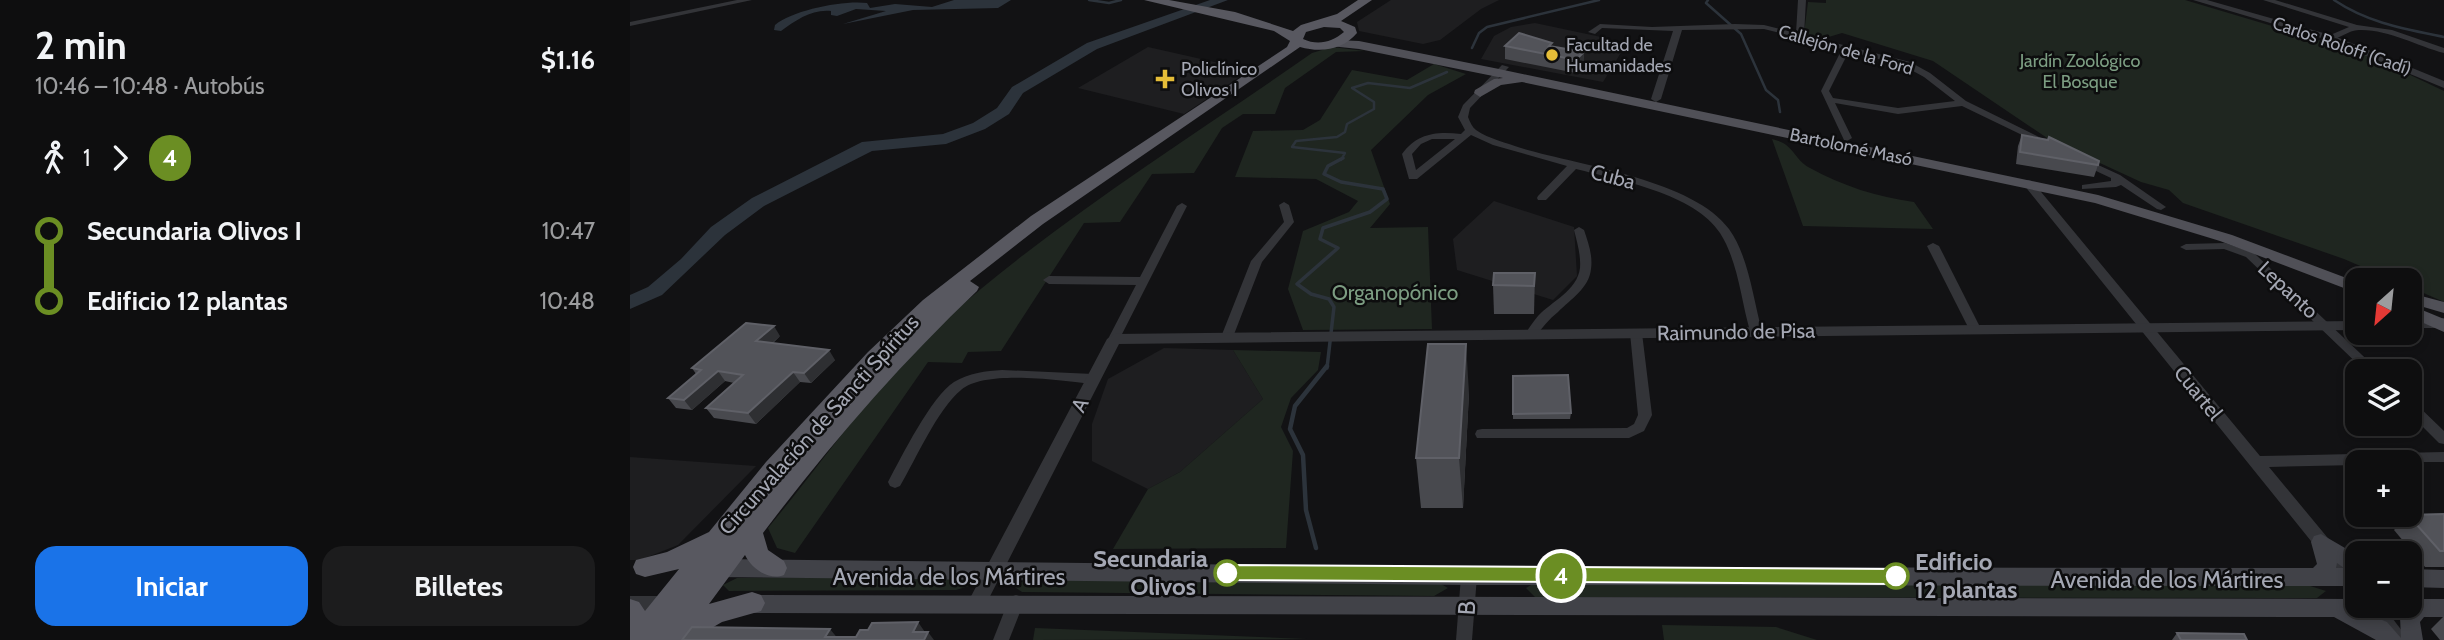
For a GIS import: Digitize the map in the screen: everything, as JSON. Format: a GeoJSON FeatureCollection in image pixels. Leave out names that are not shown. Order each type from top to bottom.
{"type":"FeatureCollection","features":[{"type":"Feature","properties":{"kind":"highway"},"geometry":{"type":"LineString","coordinates":[[1150,0],[1276,28],[1311,30],[1350,30],[1352,19],[1381,0]]}},
{"type":"Feature","properties":{"kind":"highway","name":"Circunvalación de Sancti Spíritus"},"geometry":{"type":"LineString","coordinates":[[634,640],[720,532],[875,356],[930,304],[1037,220],[1293,49],[1311,30],[1341,17],[1366,0]]}},
{"type":"Feature","properties":{"kind":"highway"},"geometry":{"type":"LineString","coordinates":[[1224,15],[1311,30],[1329,45]]}},
{"type":"Feature","properties":{"kind":"highway","name":"Circunvalación de Sancti Spíritus"},"geometry":{"type":"LineString","coordinates":[[670,640],[750,531],[914,337],[994,266],[1063,215],[1302,53],[1329,45],[1350,30]]}},
{"type":"Feature","properties":{"kind":"highway"},"geometry":{"type":"LineString","coordinates":[[750,531],[758,556],[775,568]]}},
{"type":"Feature","properties":{"kind":"highway"},"geometry":{"type":"LineString","coordinates":[[638,568],[682,556],[702,546],[720,532]]}},
{"type":"Feature","properties":{"kind":"highway"},"geometry":{"type":"LineString","coordinates":[[670,640],[701,619],[725,608],[752,603]]}},
{"type":"Feature","properties":{"kind":"highway"},"geometry":{"type":"LineString","coordinates":[[630,610],[639,624],[634,640]]}},
{"type":"Feature","properties":{"kind":"main road","name":"Bartolomé Masó"},"geometry":{"type":"LineString","coordinates":[[1350,30],[1366,40],[1502,70],[1847,138],[2180,222],[2345,284]]}},
{"type":"Feature","properties":{"kind":"main road","name":"Bartolomé Masó"},"geometry":{"type":"LineString","coordinates":[[1329,45],[1359,45],[1502,70],[1529,79],[2050,189],[2086,187],[2161,207],[2263,240],[2345,272]]}},
{"type":"Feature","properties":{"kind":"main road"},"geometry":{"type":"LineString","coordinates":[[1457,64],[1485,78],[1480,93]]}},
{"type":"Feature","properties":{"kind":"main road"},"geometry":{"type":"LineString","coordinates":[[1480,93],[1507,80],[1529,79]]}},
{"type":"Feature","properties":{"kind":"main road"},"geometry":{"type":"LineString","coordinates":[[2422,306],[2443,319]]}},
{"type":"Feature","properties":{"kind":"main road"},"geometry":{"type":"LineString","coordinates":[[2422,313],[2443,319]]}},
{"type":"Feature","properties":{"kind":"main road"},"geometry":{"type":"LineString","coordinates":[[2321,542],[2345,567]]}},
{"type":"Feature","properties":{"kind":"main road"},"geometry":{"type":"LineString","coordinates":[[2319,577],[2327,565],[2321,542]]}},
{"type":"Feature","properties":{"kind":"main road","name":"Avenida de los Mártires"},"geometry":{"type":"LineString","coordinates":[[692,568],[1469,576],[2345,577]]}},
{"type":"Feature","properties":{"kind":"main road"},"geometry":{"type":"LineString","coordinates":[[1510,576],[1511,605]]}},
{"type":"Feature","properties":{"kind":"main road"},"geometry":{"type":"LineString","coordinates":[[2422,579],[2444,579]]}},
{"type":"Feature","properties":{"kind":"main road","name":"Avenida de los Mártires"},"geometry":{"type":"LineString","coordinates":[[664,604],[2345,607]]}},
{"type":"Feature","properties":{"kind":"main road"},"geometry":{"type":"LineString","coordinates":[[2327,607],[2358,617],[2390,640]]}},
{"type":"Feature","properties":{"kind":"main road","name":"Avenida de los Mártires"},"geometry":{"type":"LineString","coordinates":[[2422,608],[2444,608]]}},
{"type":"Feature","properties":{"kind":"main road"},"geometry":{"type":"LineString","coordinates":[[2411,618],[2412,640]]}},
{"type":"Feature","properties":{"kind":"street"},"geometry":{"type":"LineString","coordinates":[[630,24],[748,0]]}},
{"type":"Feature","properties":{"kind":"street"},"geometry":{"type":"LineString","coordinates":[[1800,36],[1802,0]]}},
{"type":"Feature","properties":{"kind":"street","name":"Carlos Roloff (Cadí)"},"geometry":{"type":"LineString","coordinates":[[2197,0],[2331,38],[2444,85]]}},
{"type":"Feature","properties":{"kind":"street"},"geometry":{"type":"LineString","coordinates":[[2267,0],[2356,27],[2389,32],[2444,51]]}},
{"type":"Feature","properties":{"kind":"street","name":"Callejón de la Ford"},"geometry":{"type":"LineString","coordinates":[[1592,32],[1600,26],[1678,29],[1764,27],[1907,64],[1927,75],[1964,103],[2057,148]]}},
{"type":"Feature","properties":{"kind":"street"},"geometry":{"type":"LineString","coordinates":[[2331,38],[2356,27]]}},
{"type":"Feature","properties":{"kind":"street"},"geometry":{"type":"LineString","coordinates":[[1656,99],[1678,29]]}},
{"type":"Feature","properties":{"kind":"street"},"geometry":{"type":"LineString","coordinates":[[1846,49],[1825,90],[1847,138]]}},
{"type":"Feature","properties":{"kind":"street"},"geometry":{"type":"LineString","coordinates":[[1466,134],[1463,117],[1466,107],[1502,70]]}},
{"type":"Feature","properties":{"kind":"street"},"geometry":{"type":"LineString","coordinates":[[1831,100],[1898,111],[1942,103],[1964,103]]}},
{"type":"Feature","properties":{"kind":"street"},"geometry":{"type":"LineString","coordinates":[[1466,134],[1413,177],[1407,154],[1412,145],[1426,137],[1466,134]]}},
{"type":"Feature","properties":{"kind":"street","name":"Cuba"},"geometry":{"type":"LineString","coordinates":[[1466,134],[1672,193],[1715,218],[1731,247],[1756,331]]}},
{"type":"Feature","properties":{"kind":"street"},"geometry":{"type":"LineString","coordinates":[[2069,154],[2116,177],[2161,207]]}},
{"type":"Feature","properties":{"kind":"street"},"geometry":{"type":"LineString","coordinates":[[1542,198],[1573,166]]}},
{"type":"Feature","properties":{"kind":"street"},"geometry":{"type":"LineString","coordinates":[[2086,187],[2116,184],[2116,177]]}},
{"type":"Feature","properties":{"kind":"street","name":"Cuartel"},"geometry":{"type":"LineString","coordinates":[[2050,189],[2145,327],[2321,542]]}},
{"type":"Feature","properties":{"kind":"street"},"geometry":{"type":"LineString","coordinates":[[1227,337],[1257,261],[1289,222],[1284,205]]}},
{"type":"Feature","properties":{"kind":"street","name":"A"},"geometry":{"type":"LineString","coordinates":[[977,603],[1182,206]]}},
{"type":"Feature","properties":{"kind":"street"},"geometry":{"type":"LineString","coordinates":[[1531,334],[1539,321],[1575,293],[1584,280],[1586,263],[1579,230]]}},
{"type":"Feature","properties":{"kind":"street"},"geometry":{"type":"LineString","coordinates":[[1933,246],[1975,329]]}},
{"type":"Feature","properties":{"kind":"street","name":"Lepanto"},"geometry":{"type":"LineString","coordinates":[[2186,247],[2225,246],[2250,255],[2360,359]]}},
{"type":"Feature","properties":{"kind":"street"},"geometry":{"type":"LineString","coordinates":[[1049,280],[1143,281]]}},
{"type":"Feature","properties":{"kind":"street"},"geometry":{"type":"LineString","coordinates":[[2422,322],[2443,319]]}},
{"type":"Feature","properties":{"kind":"street","name":"Raimundo de Pisa"},"geometry":{"type":"LineString","coordinates":[[1114,339],[2345,325]]}},
{"type":"Feature","properties":{"kind":"street"},"geometry":{"type":"LineString","coordinates":[[1482,434],[1629,433],[1639,427],[1645,415],[1636,333]]}},
{"type":"Feature","properties":{"kind":"street"},"geometry":{"type":"LineString","coordinates":[[895,482],[941,404],[958,385],[983,376],[1093,379]]}},
{"type":"Feature","properties":{"kind":"street"},"geometry":{"type":"LineString","coordinates":[[2422,418],[2444,439]]}},
{"type":"Feature","properties":{"kind":"street"},"geometry":{"type":"LineString","coordinates":[[2254,462],[2444,457]]}},
{"type":"Feature","properties":{"kind":"street","name":"Avenida de los Mártires"},"geometry":{"type":"LineString","coordinates":[[638,568],[692,568]]}},
{"type":"Feature","properties":{"kind":"street","name":"B"},"geometry":{"type":"LineString","coordinates":[[1464,640],[1469,576]]}},
{"type":"Feature","properties":{"kind":"street"},"geometry":{"type":"LineString","coordinates":[[1001,640],[1016,603]]}},
{"type":"Feature","properties":{"kind":"street","name":"Avenida de los Mártires"},"geometry":{"type":"LineString","coordinates":[[630,604],[664,604]]}},
{"type":"Feature","properties":{"kind":"street"},"geometry":{"type":"LineString","coordinates":[[2382,618],[2399,640]]}},
{"type":"Feature","properties":{"kind":"shaded area"},"geometry":{"type":"Polygon","coordinates":[[[954,0],[1011,0],[998,8],[913,10],[843,24],[886,11],[856,9],[837,16],[831,15],[831,11],[824,11],[804,16],[781,31],[774,30],[775,25],[794,15],[832,5],[857,2],[867,3],[870,8],[895,4],[932,7],[954,0]]]}},
{"type":"Feature","properties":{"kind":"shaded area"},"geometry":{"type":"Polygon","coordinates":[[[1391,0],[1499,0],[1481,9],[1440,40],[1423,44],[1359,31],[1357,22],[1391,0]]]}},
{"type":"Feature","properties":{"kind":"shaded area","name":"Facultad de Humanidades"},"geometry":{"type":"Polygon","coordinates":[[[1535,23],[1601,37],[1594,46],[1622,51],[1603,82],[1481,59],[1494,36],[1511,27],[1535,23]]]}},
{"type":"Feature","properties":{"kind":"shaded area","name":"Policlínico Olivos I"},"geometry":{"type":"Polygon","coordinates":[[[1148,47],[1250,70],[1184,114],[1078,88],[1148,47]]]}},
{"type":"Feature","properties":{"kind":"shaded area"},"geometry":{"type":"Polygon","coordinates":[[[1494,201],[1574,227],[1577,276],[1553,300],[1457,270],[1453,239],[1494,201]]]}},
{"type":"Feature","properties":{"kind":"shaded area"},"geometry":{"type":"Polygon","coordinates":[[[1164,348],[1233,350],[1263,399],[1180,472],[1148,489],[1092,461],[1092,424],[1108,379],[1164,348]]]}},
{"type":"Feature","properties":{"kind":"shaded area"},"geometry":{"type":"Polygon","coordinates":[[[630,457],[756,466],[678,545],[640,560],[630,560],[630,457]]]}},
{"type":"Feature","properties":{"kind":"green space","name":"Jardín Zoológico El Bosque"},"geometry":{"type":"Polygon","coordinates":[[[1826,0],[2185,0],[2366,54],[2444,91],[2444,302],[2422,292],[2422,268],[2365,268],[2183,203],[2169,190],[2141,182],[2050,140],[1933,61],[1842,33],[1822,39],[1804,34],[1808,2],[1826,3],[1826,0]]]}},
{"type":"Feature","properties":{"kind":"green space"},"geometry":{"type":"Polygon","coordinates":[[[1332,47],[1365,51],[1336,52],[1285,88],[1275,114],[1243,114],[1222,128],[1194,173],[1152,174],[1120,222],[1084,223],[1001,351],[968,352],[962,363],[928,362],[795,553],[777,548],[768,528],[876,392],[922,341],[947,318],[1034,246],[1126,180],[1312,53],[1332,47]]]}},
{"type":"Feature","properties":{"kind":"green space","name":"Organopónico"},"geometry":{"type":"Polygon","coordinates":[[[1434,64],[1466,74],[1428,95],[1371,150],[1390,204],[1370,228],[1428,227],[1432,329],[1303,330],[1288,289],[1303,231],[1349,212],[1358,201],[1316,179],[1235,177],[1253,131],[1303,130],[1320,120],[1352,70],[1407,80],[1434,64]]]}},
{"type":"Feature","properties":{"kind":"green space"},"geometry":{"type":"Polygon","coordinates":[[[1772,139],[1785,144],[1810,168],[1835,180],[1874,194],[1914,202],[1933,229],[1803,226],[1772,139]]]}},
{"type":"Feature","properties":{"kind":"green space"},"geometry":{"type":"Polygon","coordinates":[[[1233,350],[1321,352],[1318,370],[1291,398],[1281,427],[1293,451],[1286,548],[1113,549],[1148,489],[1180,472],[1263,399],[1233,350]]]}},
{"type":"Feature","properties":{"kind":"green space"},"geometry":{"type":"Polygon","coordinates":[[[963,576],[969,586],[956,590],[729,591],[723,585],[737,578],[963,576]]]}},
{"type":"Feature","properties":{"kind":"green space"},"geometry":{"type":"Polygon","coordinates":[[[1030,578],[1436,581],[1448,588],[1434,596],[1022,592],[1013,586],[1030,578]]]}},
{"type":"Feature","properties":{"kind":"green space"},"geometry":{"type":"Polygon","coordinates":[[[1536,582],[2304,584],[2326,591],[2317,598],[1535,597],[1526,588],[1536,582]]]}},
{"type":"Feature","properties":{"kind":"green space"},"geometry":{"type":"Polygon","coordinates":[[[1662,625],[1776,627],[1817,640],[1664,640],[1662,625]]]}},
{"type":"Feature","properties":{"kind":"green space"},"geometry":{"type":"Polygon","coordinates":[[[1035,628],[1307,639],[1033,640],[1035,628]]]}},
{"type":"Feature","properties":{"kind":"building"},"geometry":{"type":"Polygon","coordinates":[[[1519,33],[1552,43],[1549,46],[1584,52],[1576,60],[1505,46],[1519,33]]]}},
{"type":"Feature","properties":{"kind":"building"},"geometry":{"type":"Polygon","coordinates":[[[2022,135],[2048,140],[2049,137],[2099,161],[2098,165],[2020,152],[2022,135]]]}},
{"type":"Feature","properties":{"kind":"building"},"geometry":{"type":"Polygon","coordinates":[[[1494,273],[1535,273],[1534,286],[1493,285],[1494,273]]]}},
{"type":"Feature","properties":{"kind":"building"},"geometry":{"type":"Polygon","coordinates":[[[746,323],[774,326],[756,341],[829,350],[804,373],[793,372],[748,413],[706,408],[743,375],[718,371],[684,400],[668,398],[701,370],[692,368],[746,323]]]}},
{"type":"Feature","properties":{"kind":"building"},"geometry":{"type":"Polygon","coordinates":[[[1428,344],[1466,344],[1459,458],[1416,458],[1428,344]]]}},
{"type":"Feature","properties":{"kind":"building"},"geometry":{"type":"Polygon","coordinates":[[[1568,375],[1571,413],[1513,414],[1513,376],[1568,375]]]}},
{"type":"Feature","properties":{"kind":"building"},"geometry":{"type":"Polygon","coordinates":[[[2444,514],[2444,551],[2440,551],[2419,527],[2422,527],[2422,515],[2444,514]]]}},
{"type":"Feature","properties":{"kind":"building"},"geometry":{"type":"Polygon","coordinates":[[[918,622],[913,632],[928,632],[924,640],[682,640],[692,627],[830,629],[825,637],[856,637],[860,630],[868,630],[872,623],[918,622]]]}},
{"type":"Feature","properties":{"kind":"building"},"geometry":{"type":"Polygon","coordinates":[[[2177,633],[2244,634],[2247,640],[2181,640],[2177,633]]]}},
{"type":"Feature","properties":{"kind":"waterway"},"geometry":{"type":"LineString","coordinates":[[1089,0],[1109,3],[1121,0]]}},
{"type":"Feature","properties":{"kind":"waterway"},"geometry":{"type":"LineString","coordinates":[[630,303],[655,291],[688,263],[718,231],[758,202],[868,146],[946,139],[979,126],[1003,111],[1017,90],[1092,46],[1222,0]]}},
{"type":"Feature","properties":{"kind":"waterway"},"geometry":{"type":"LineString","coordinates":[[1472,48],[1479,33],[1487,27],[1599,0]]}},
{"type":"Feature","properties":{"kind":"waterway"},"geometry":{"type":"LineString","coordinates":[[1708,0],[1706,3],[1741,34],[1766,90],[1778,100],[1780,112]]}},
{"type":"Feature","properties":{"kind":"waterway"},"geometry":{"type":"LineString","coordinates":[[2334,0],[2373,20],[2444,37]]}},
{"type":"Feature","properties":{"kind":"waterway"},"geometry":{"type":"LineString","coordinates":[[1342,159],[1345,153],[1292,147],[1296,141],[1337,137],[1345,132],[1347,124],[1374,109],[1374,102],[1352,88],[1368,83],[1410,88],[1447,72]]}},
{"type":"Feature","properties":{"kind":"waterway"},"geometry":{"type":"LineString","coordinates":[[1327,368],[1334,307],[1329,299],[1311,294],[1297,284],[1338,248],[1320,239],[1323,228],[1370,212],[1387,199],[1383,189],[1341,182],[1324,174],[1328,166],[1342,159]]}},
{"type":"Feature","properties":{"kind":"waterway"},"geometry":{"type":"LineString","coordinates":[[1316,548],[1306,510],[1303,455],[1290,429],[1295,406],[1327,366]]}},
{"type":"Feature","properties":{"kind":"bus line","name":"4"},"geometry":{"type":"LineString","coordinates":[[1227,573],[1896,576]]}},
{"type":"Feature","properties":{"kind":"place","name":"Facultad de Humanidades"},"geometry":{"type":"Point","coordinates":[1552,55]}},
{"type":"Feature","properties":{"kind":"place","name":"Policlínico Olivos I"},"geometry":{"type":"Point","coordinates":[1165,79]}},
{"type":"Feature","properties":{"kind":"place","name":"Secundaria Olivos I"},"geometry":{"type":"Point","coordinates":[1227,573]}},
{"type":"Feature","properties":{"kind":"place","name":"Edificio 12 plantas"},"geometry":{"type":"Point","coordinates":[1896,576]}}]}
